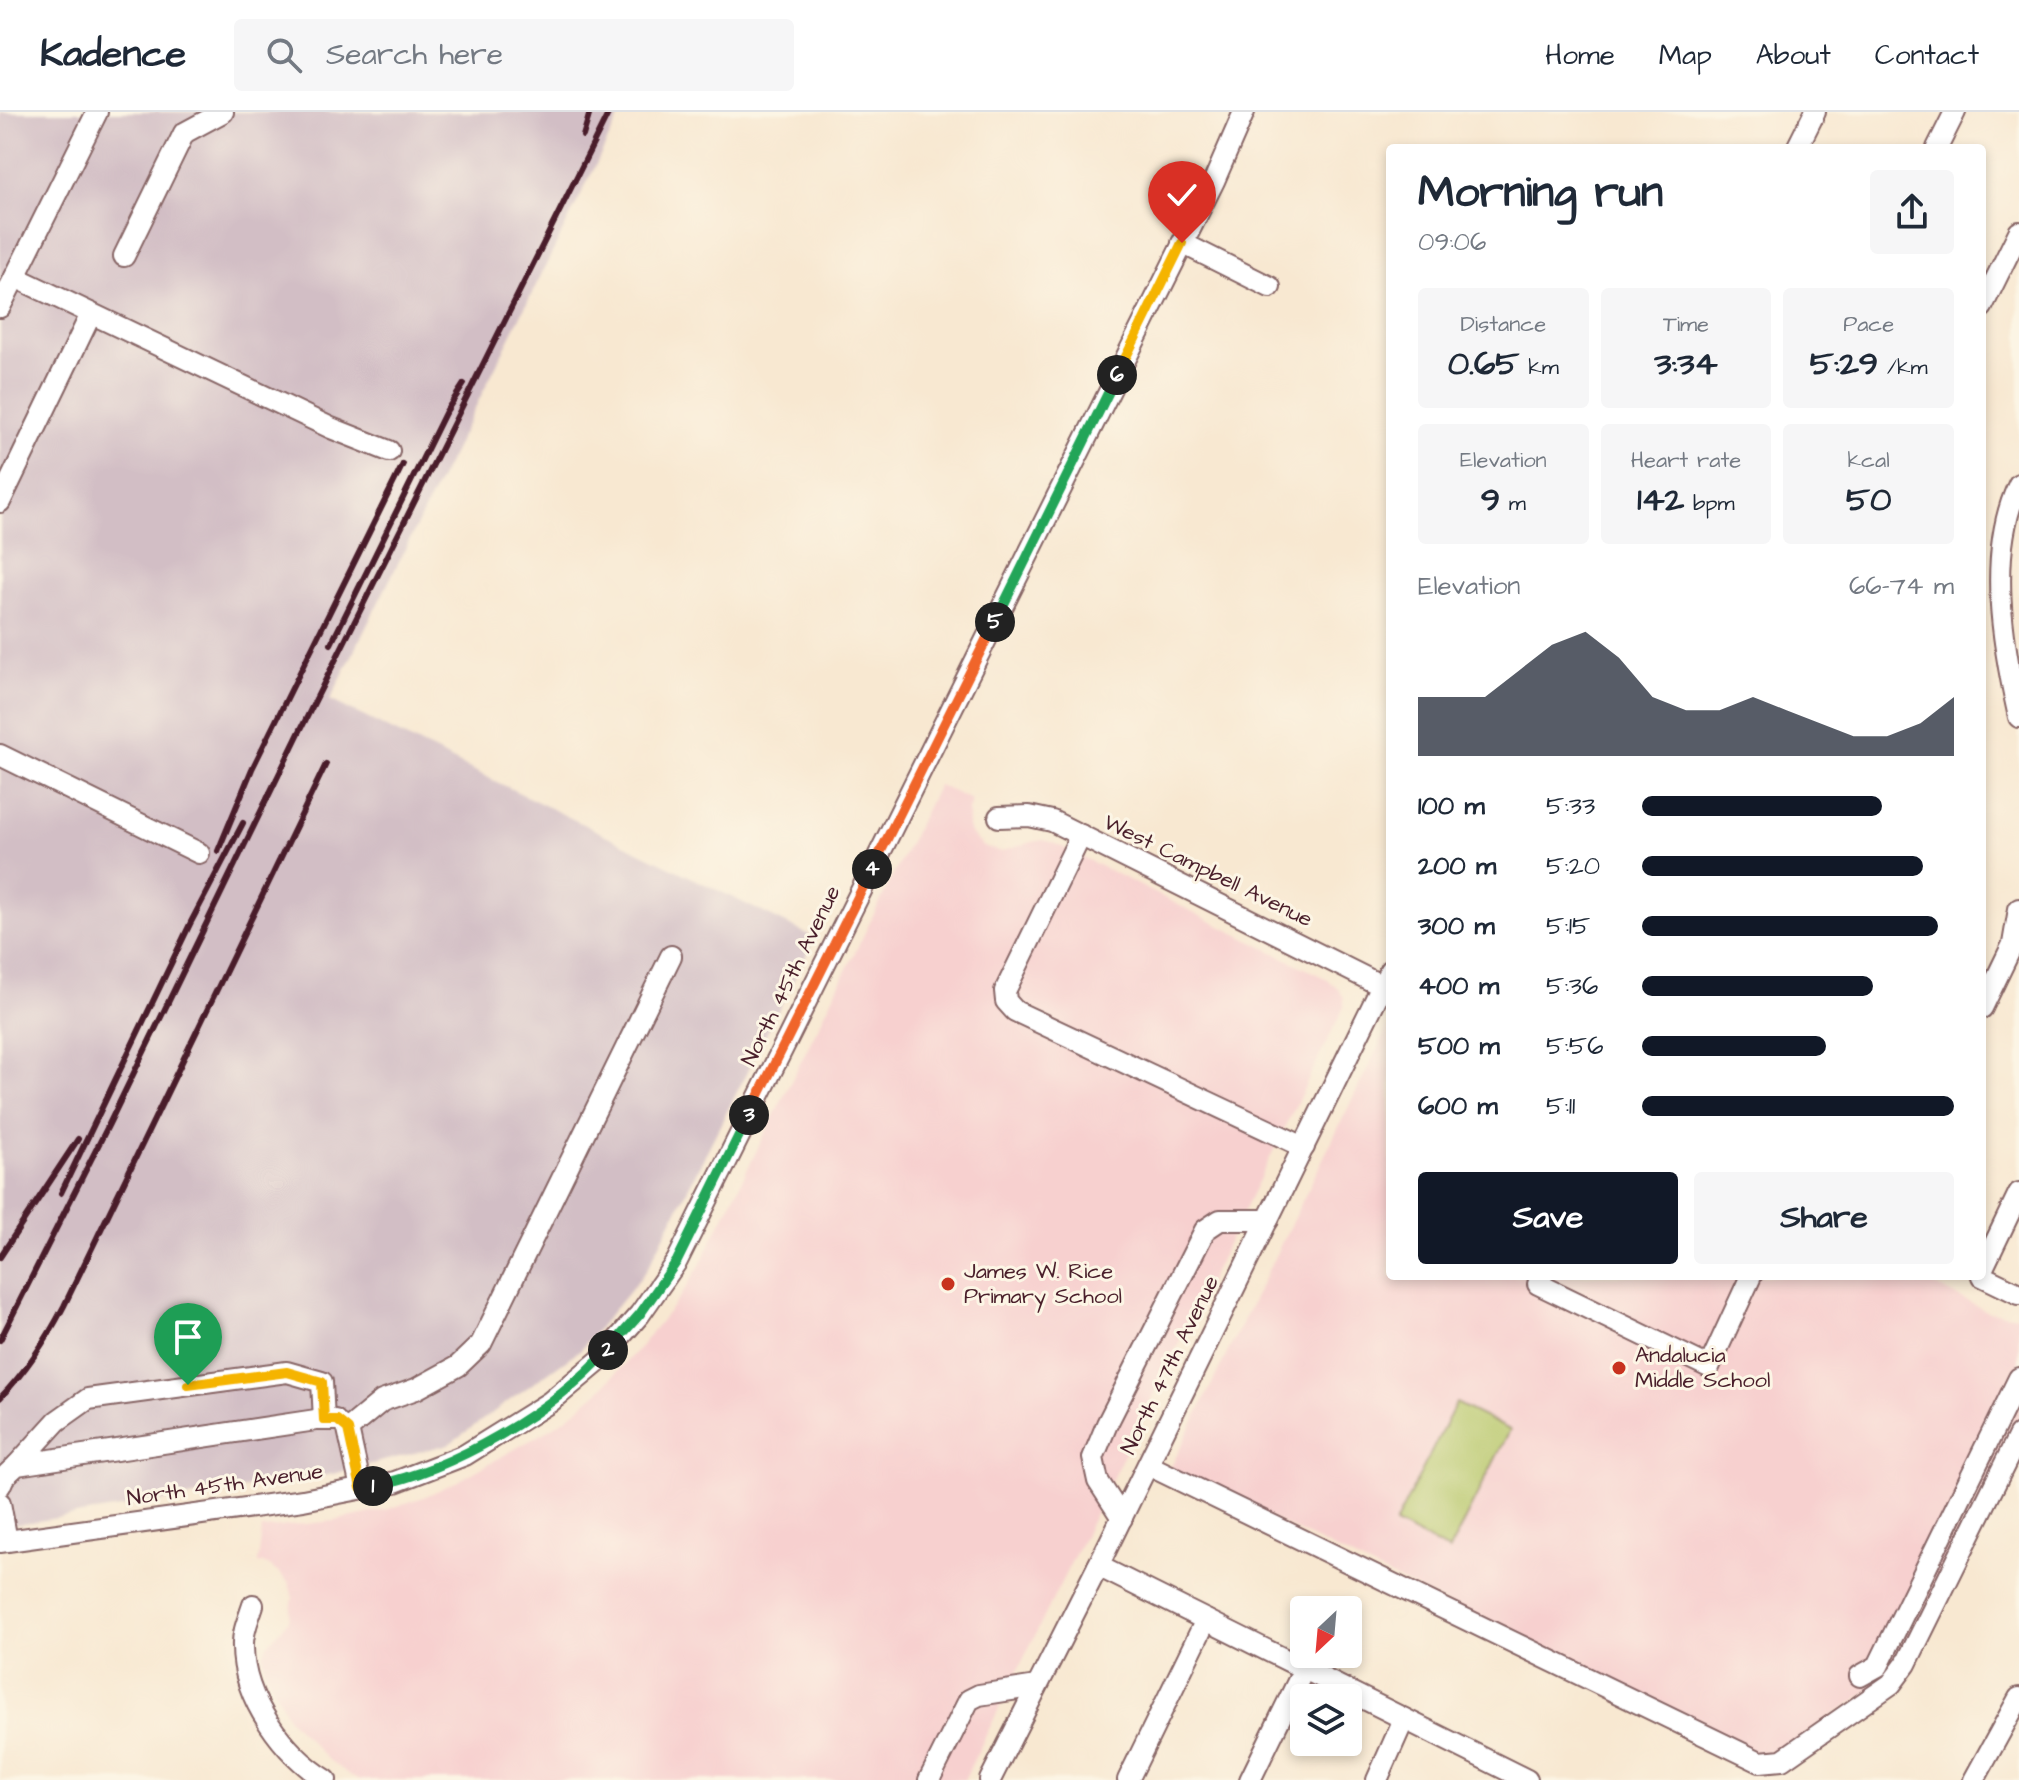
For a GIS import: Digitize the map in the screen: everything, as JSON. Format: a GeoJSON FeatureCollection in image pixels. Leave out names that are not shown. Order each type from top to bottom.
{"type":"FeatureCollection","features":[{"type":"Feature","properties":{"kind":"street"},"geometry":{"type":"LineString","coordinates":[[0,307],[97,112]]}},
{"type":"Feature","properties":{"kind":"street"},"geometry":{"type":"LineString","coordinates":[[124,256],[184,133],[223,112]]}},
{"type":"Feature","properties":{"kind":"street","name":"North 45th Avenue"},"geometry":{"type":"LineString","coordinates":[[4,1542],[303,1500],[395,1482],[465,1455],[550,1402],[609,1349],[640,1314],[677,1261],[1214,181],[1244,112]]}},
{"type":"Feature","properties":{"kind":"street"},"geometry":{"type":"LineString","coordinates":[[1799,144],[1815,112]]}},
{"type":"Feature","properties":{"kind":"street"},"geometry":{"type":"LineString","coordinates":[[1939,144],[1955,112]]}},
{"type":"Feature","properties":{"kind":"street"},"geometry":{"type":"LineString","coordinates":[[1986,299],[2019,232]]}},
{"type":"Feature","properties":{"kind":"street"},"geometry":{"type":"LineString","coordinates":[[1182,243],[1270,287]]}},
{"type":"Feature","properties":{"kind":"street"},"geometry":{"type":"LineString","coordinates":[[15,277],[331,428],[389,451]]}},
{"type":"Feature","properties":{"kind":"street"},"geometry":{"type":"LineString","coordinates":[[0,502],[91,314]]}},
{"type":"Feature","properties":{"kind":"street"},"geometry":{"type":"LineString","coordinates":[[2019,484],[2000,554],[2005,655],[2019,717]]}},
{"type":"Feature","properties":{"kind":"street"},"geometry":{"type":"LineString","coordinates":[[0,755],[199,853]]}},
{"type":"Feature","properties":{"kind":"street","name":"West Campbell Avenue"},"geometry":{"type":"LineString","coordinates":[[999,817],[1029,816],[1052,821],[1386,982]]}},
{"type":"Feature","properties":{"kind":"street"},"geometry":{"type":"LineString","coordinates":[[1081,835],[1005,991],[1006,1001],[1015,1011],[1304,1147]]}},
{"type":"Feature","properties":{"kind":"street"},"geometry":{"type":"LineString","coordinates":[[1986,1000],[2013,944],[2019,909]]}},
{"type":"Feature","properties":{"kind":"street"},"geometry":{"type":"LineString","coordinates":[[348,1429],[382,1401],[416,1389],[458,1366],[481,1344],[671,956]]}},
{"type":"Feature","properties":{"kind":"street","name":"North 47th Avenue"},"geometry":{"type":"LineString","coordinates":[[990,1780],[1386,984]]}},
{"type":"Feature","properties":{"kind":"street"},"geometry":{"type":"LineString","coordinates":[[1986,1264],[2019,1193]]}},
{"type":"Feature","properties":{"kind":"street"},"geometry":{"type":"LineString","coordinates":[[1122,1518],[1098,1481],[1093,1458],[1107,1424],[1205,1230],[1220,1220],[1268,1220]]}},
{"type":"Feature","properties":{"kind":"street"},"geometry":{"type":"LineString","coordinates":[[1986,1275],[2019,1294]]}},
{"type":"Feature","properties":{"kind":"street"},"geometry":{"type":"LineString","coordinates":[[1540,1280],[1538,1284],[1709,1367],[1749,1280]]}},
{"type":"Feature","properties":{"kind":"street"},"geometry":{"type":"LineString","coordinates":[[0,1486],[4,1477],[57,1421],[88,1399],[287,1372],[322,1382],[324,1420]]}},
{"type":"Feature","properties":{"kind":"street"},"geometry":{"type":"LineString","coordinates":[[1860,1676],[1878,1666],[2019,1378]]}},
{"type":"Feature","properties":{"kind":"street"},"geometry":{"type":"LineString","coordinates":[[17,1465],[337,1420],[348,1429],[361,1488]]}},
{"type":"Feature","properties":{"kind":"street"},"geometry":{"type":"LineString","coordinates":[[1148,1465],[1760,1762],[1782,1760],[1891,1684],[1906,1664],[2019,1435]]}},
{"type":"Feature","properties":{"kind":"street"},"geometry":{"type":"LineString","coordinates":[[0,1503],[4,1542]]}},
{"type":"Feature","properties":{"kind":"street"},"geometry":{"type":"LineString","coordinates":[[1098,1566],[1404,1719],[1503,1775],[1527,1780]]}},
{"type":"Feature","properties":{"kind":"street"},"geometry":{"type":"LineString","coordinates":[[253,1605],[242,1646],[251,1687],[280,1739],[326,1780]]}},
{"type":"Feature","properties":{"kind":"street"},"geometry":{"type":"LineString","coordinates":[[1128,1780],[1206,1620]]}},
{"type":"Feature","properties":{"kind":"street"},"geometry":{"type":"LineString","coordinates":[[1250,1780],[1304,1669]]}},
{"type":"Feature","properties":{"kind":"street"},"geometry":{"type":"LineString","coordinates":[[929,1780],[969,1700],[979,1695],[1037,1686]]}},
{"type":"Feature","properties":{"kind":"street"},"geometry":{"type":"LineString","coordinates":[[1974,1780],[2019,1698]]}},
{"type":"Feature","properties":{"kind":"street"},"geometry":{"type":"LineString","coordinates":[[1377,1780],[1404,1719]]}},
{"type":"Feature","properties":{"kind":"shaded area"},"geometry":{"type":"Polygon","coordinates":[[[0,112],[622,112],[330,700],[815,938],[646,1271],[581,1349],[449,1444],[333,1474],[0,1527],[0,112]]]}},
{"type":"Feature","properties":{"kind":"shaded area","name":"James W. Rice Primary School"},"geometry":{"type":"Polygon","coordinates":[[[938,785],[971,800],[968,828],[984,847],[1000,852],[1043,840],[1054,843],[1327,979],[1344,998],[1344,1007],[964,1780],[360,1780],[350,1775],[326,1758],[288,1718],[265,1670],[263,1655],[267,1645],[289,1620],[293,1598],[289,1583],[280,1574],[268,1565],[258,1563],[262,1529],[333,1521],[386,1510],[460,1480],[568,1417],[601,1389],[639,1348],[678,1300],[699,1267],[938,785]]]}},
{"type":"Feature","properties":{"kind":"shaded area","name":"Andalucia Middle School"},"geometry":{"type":"Polygon","coordinates":[[[1386,1031],[1386,1280],[1923,1280],[1989,1312],[2019,1316],[2019,1420],[1894,1674],[1779,1752],[1757,1755],[1170,1469],[1386,1031]]]}},
{"type":"Feature","properties":{"kind":"green space"},"geometry":{"type":"Polygon","coordinates":[[[1456,1403],[1510,1430],[1449,1551],[1395,1524],[1456,1403]]]}},
{"type":"Feature","properties":{"kind":"railway"},"geometry":{"type":"LineString","coordinates":[[583,136],[590,112]]}},
{"type":"Feature","properties":{"kind":"railway"},"geometry":{"type":"LineString","coordinates":[[0,1340],[609,112]]}},
{"type":"Feature","properties":{"kind":"railway"},"geometry":{"type":"LineString","coordinates":[[331,644],[445,413],[464,384]]}},
{"type":"Feature","properties":{"kind":"railway"},"geometry":{"type":"LineString","coordinates":[[218,851],[252,769],[403,464]]}},
{"type":"Feature","properties":{"kind":"railway"},"geometry":{"type":"LineString","coordinates":[[0,1398],[35,1355],[64,1306],[326,764]]}},
{"type":"Feature","properties":{"kind":"railway"},"geometry":{"type":"LineString","coordinates":[[61,1193],[191,922],[243,823]]}},
{"type":"Feature","properties":{"kind":"railway"},"geometry":{"type":"LineString","coordinates":[[0,1257],[78,1139]]}},
{"type":"Feature","properties":{"kind":"place","name":"James W. Rice Primary School"},"geometry":{"type":"Point","coordinates":[948,1284]}},
{"type":"Feature","properties":{"kind":"place","name":"Andalucia Middle School"},"geometry":{"type":"Point","coordinates":[1619,1368]}},
{"type":"Feature","properties":{"kind":"route"},"geometry":{"type":"LineString","coordinates":[[188,1385],[287,1372],[322,1382],[324,1420],[337,1420],[348,1429],[361,1488],[395,1482],[465,1455],[550,1402],[599,1361],[640,1314],[677,1261],[1182,243]]}}]}
